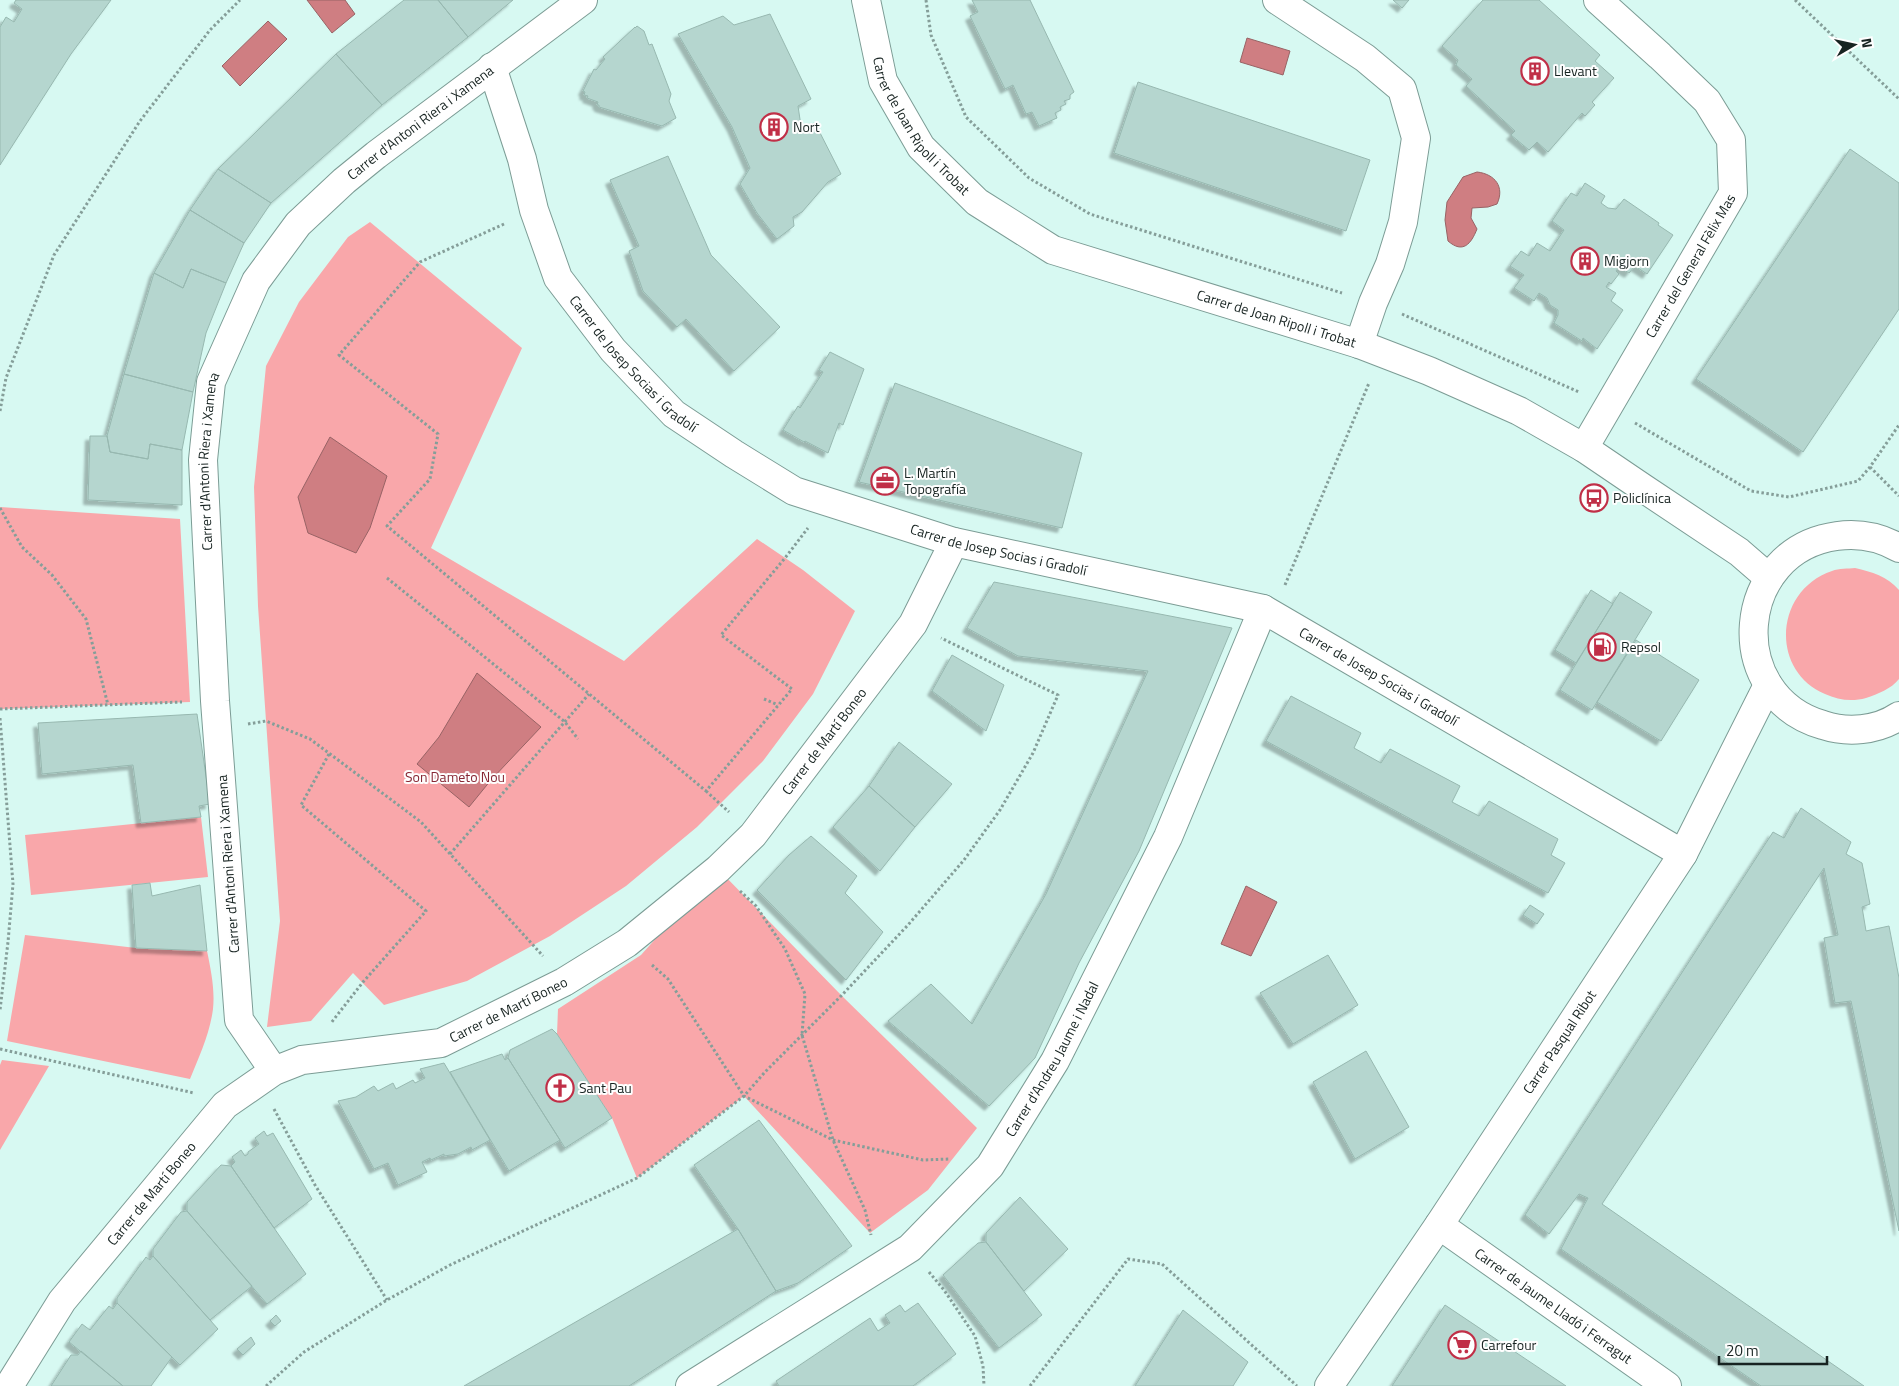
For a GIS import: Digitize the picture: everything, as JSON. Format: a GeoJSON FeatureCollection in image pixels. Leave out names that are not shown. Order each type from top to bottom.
{"type":"FeatureCollection","features":[{"type":"Feature","properties":{"kind":"street","name":"Carrer d'Antoni Riera i Xamena"},"geometry":{"type":"LineString","coordinates":[[267,1076],[239,1020],[215,701],[203,460],[211,382],[256,281],[298,224],[344,181],[492,67],[583,0]]}},
{"type":"Feature","properties":{"kind":"street","name":"Carrer de Joan Ripoll i Trobat"},"geometry":{"type":"LineString","coordinates":[[866,0],[883,81],[921,147],[977,202],[1053,250],[1370,348],[1429,371],[1520,411],[1584,448],[1739,552],[1768,578]]}},
{"type":"Feature","properties":{"kind":"street"},"geometry":{"type":"LineString","coordinates":[[1278,0],[1365,58],[1402,89],[1416,138],[1403,222],[1390,264],[1373,303],[1370,348]]}},
{"type":"Feature","properties":{"kind":"street","name":"Carrer del General Fèlix Mas"},"geometry":{"type":"LineString","coordinates":[[1584,448],[1733,193],[1731,140],[1707,101],[1598,0]]}},
{"type":"Feature","properties":{"kind":"street","name":"Carrer de Josep Socias i Gradolí"},"geometry":{"type":"LineString","coordinates":[[492,67],[522,159],[534,210],[558,278],[613,350],[674,414],[794,491],[954,542],[1263,609],[1683,854]]}},
{"type":"Feature","properties":{"kind":"street"},"geometry":{"type":"LineString","coordinates":[[1895,539],[1855,534],[1821,538],[1792,553],[1768,578],[1757,603],[1752,632],[1756,660],[1768,685],[1786,707],[1810,722],[1836,730],[1896,726]]}},
{"type":"Feature","properties":{"kind":"street","name":"Carrer de Martí Boneo"},"geometry":{"type":"LineString","coordinates":[[9,1386],[62,1301],[225,1105],[267,1076],[302,1060],[441,1043],[564,982],[627,943],[718,869],[753,835],[913,624],[954,542]]}},
{"type":"Feature","properties":{"kind":"street","name":"Carrer d'Andreu Jaume i Nadal"},"geometry":{"type":"LineString","coordinates":[[690,1386],[910,1248],[990,1166],[1055,1061],[1168,837],[1263,609]]}},
{"type":"Feature","properties":{"kind":"street","name":"Carrer Pasqual Ribot"},"geometry":{"type":"LineString","coordinates":[[1329,1386],[1440,1225],[1683,854],[1768,685]]}},
{"type":"Feature","properties":{"kind":"street","name":"Carrer de Jaume Lladó i Ferragut"},"geometry":{"type":"LineString","coordinates":[[1440,1225],[1667,1386]]}},
{"type":"Feature","properties":{"kind":"path"},"geometry":{"type":"LineString","coordinates":[[0,410],[6,378],[54,254],[140,121],[210,30],[240,0]]}},
{"type":"Feature","properties":{"kind":"path"},"geometry":{"type":"LineString","coordinates":[[1795,0],[1899,99]]}},
{"type":"Feature","properties":{"kind":"path"},"geometry":{"type":"LineString","coordinates":[[534,210],[420,262],[339,355],[438,434],[430,478],[387,526],[706,791],[792,689],[721,635],[785,558],[828,502]]}},
{"type":"Feature","properties":{"kind":"path"},"geometry":{"type":"LineString","coordinates":[[1263,609],[1281,591],[1291,574],[1370,348]]}},
{"type":"Feature","properties":{"kind":"path"},"geometry":{"type":"LineString","coordinates":[[1870,467],[1899,496]]}},
{"type":"Feature","properties":{"kind":"path"},"geometry":{"type":"LineString","coordinates":[[0,508],[22,547],[52,575],[86,619],[108,705]]}},
{"type":"Feature","properties":{"kind":"path"},"geometry":{"type":"LineString","coordinates":[[386,578],[565,722],[578,739]]}},
{"type":"Feature","properties":{"kind":"path"},"geometry":{"type":"LineString","coordinates":[[266,1386],[304,1352],[387,1300],[450,1265],[637,1178],[744,1096],[765,1072],[842,996],[964,860],[1000,810],[1033,753],[1058,695],[913,624]]}},
{"type":"Feature","properties":{"kind":"path"},"geometry":{"type":"LineString","coordinates":[[450,854],[589,694]]}},
{"type":"Feature","properties":{"kind":"path"},"geometry":{"type":"LineString","coordinates":[[764,698],[778,705]]}},
{"type":"Feature","properties":{"kind":"path"},"geometry":{"type":"LineString","coordinates":[[0,709],[215,701]]}},
{"type":"Feature","properties":{"kind":"path"},"geometry":{"type":"LineString","coordinates":[[0,718],[13,884],[0,1010]]}},
{"type":"Feature","properties":{"kind":"path"},"geometry":{"type":"LineString","coordinates":[[217,728],[266,721],[310,739],[421,822],[534,945],[564,982]]}},
{"type":"Feature","properties":{"kind":"path"},"geometry":{"type":"LineString","coordinates":[[302,1060],[363,982],[426,911],[301,806],[329,754]]}},
{"type":"Feature","properties":{"kind":"path"},"geometry":{"type":"LineString","coordinates":[[718,869],[756,906],[785,949],[804,994],[802,1035],[832,1140],[865,1210],[879,1268]]}},
{"type":"Feature","properties":{"kind":"path"},"geometry":{"type":"LineString","coordinates":[[627,943],[668,979],[744,1096],[832,1140],[923,1160],[952,1159],[990,1166]]}},
{"type":"Feature","properties":{"kind":"path"},"geometry":{"type":"LineString","coordinates":[[0,1049],[187,1090],[225,1105]]}},
{"type":"Feature","properties":{"kind":"path"},"geometry":{"type":"LineString","coordinates":[[267,1076],[315,1185],[387,1300]]}},
{"type":"Feature","properties":{"kind":"path"},"geometry":{"type":"LineString","coordinates":[[910,1248],[944,1290],[976,1336],[983,1366],[984,1386]]}},
{"type":"Feature","properties":{"kind":"path"},"geometry":{"type":"LineString","coordinates":[[1030,1386],[1128,1259],[1162,1264],[1297,1386]]}},
{"type":"Feature","properties":{"kind":"green space","name":"Son Dameto Nou"},"geometry":{"type":"Polygon","coordinates":[[[370,222],[522,348],[431,548],[624,661],[757,539],[803,570],[855,611],[813,694],[763,761],[697,827],[626,886],[550,936],[467,981],[384,1005],[353,973],[311,1021],[267,1027],[280,921],[258,606],[254,487],[266,366],[299,302],[348,237],[370,222]]]}},
{"type":"Feature","properties":{"kind":"green space"},"geometry":{"type":"Polygon","coordinates":[[[0,507],[180,519],[190,702],[0,709],[0,507]]]}},
{"type":"Feature","properties":{"kind":"green space"},"geometry":{"type":"Polygon","coordinates":[[[1855,568],[1884,578],[1899,590],[1899,679],[1880,693],[1866,698],[1850,700],[1830,696],[1807,683],[1794,667],[1788,650],[1786,631],[1790,612],[1799,595],[1813,581],[1835,570],[1855,568]]]}},
{"type":"Feature","properties":{"kind":"green space"},"geometry":{"type":"Polygon","coordinates":[[[201,817],[208,877],[31,895],[25,835],[201,817]]]}},
{"type":"Feature","properties":{"kind":"green space"},"geometry":{"type":"Polygon","coordinates":[[[718,869],[842,996],[977,1128],[928,1190],[870,1233],[744,1096],[637,1178],[612,1118],[557,1034],[558,1009],[641,955],[718,869]]]}},
{"type":"Feature","properties":{"kind":"green space"},"geometry":{"type":"Polygon","coordinates":[[[25,935],[136,948],[207,951],[213,987],[212,1018],[190,1079],[7,1041],[25,935]]]}},
{"type":"Feature","properties":{"kind":"green space"},"geometry":{"type":"Polygon","coordinates":[[[2,1060],[49,1066],[0,1150],[0,1065],[2,1060]]]}},
{"type":"Feature","properties":{"kind":"shaded area"},"geometry":{"type":"Polygon","coordinates":[[[307,0],[345,0],[355,14],[332,33],[307,0]]]}},
{"type":"Feature","properties":{"kind":"shaded area"},"geometry":{"type":"Polygon","coordinates":[[[268,21],[287,39],[240,86],[222,66],[268,21]]]}},
{"type":"Feature","properties":{"kind":"shaded area"},"geometry":{"type":"Polygon","coordinates":[[[1247,38],[1290,51],[1283,75],[1240,62],[1247,38]]]}},
{"type":"Feature","properties":{"kind":"shaded area"},"geometry":{"type":"Polygon","coordinates":[[[1477,172],[1489,175],[1497,182],[1500,192],[1499,198],[1497,204],[1488,207],[1472,208],[1471,218],[1477,229],[1469,243],[1458,247],[1448,241],[1445,220],[1447,202],[1463,177],[1477,172]]]}},
{"type":"Feature","properties":{"kind":"shaded area"},"geometry":{"type":"Polygon","coordinates":[[[330,437],[387,476],[370,528],[356,553],[308,533],[298,497],[330,437]]]}},
{"type":"Feature","properties":{"kind":"shaded area"},"geometry":{"type":"Polygon","coordinates":[[[477,673],[541,727],[491,780],[469,807],[417,764],[439,737],[477,673]]]}},
{"type":"Feature","properties":{"kind":"shaded area"},"geometry":{"type":"Polygon","coordinates":[[[1246,886],[1277,902],[1251,956],[1221,944],[1246,886]]]}},
{"type":"Feature","properties":{"kind":"building"},"geometry":{"type":"Polygon","coordinates":[[[16,0],[111,0],[71,54],[0,165],[0,27],[6,17],[14,22],[22,9],[14,3],[16,0]]]}},
{"type":"Feature","properties":{"kind":"building"},"geometry":{"type":"Polygon","coordinates":[[[404,0],[438,0],[468,37],[382,105],[336,54],[404,0]]]}},
{"type":"Feature","properties":{"kind":"building"},"geometry":{"type":"Polygon","coordinates":[[[438,0],[513,0],[468,37],[438,0]]]}},
{"type":"Feature","properties":{"kind":"building"},"geometry":{"type":"Polygon","coordinates":[[[972,0],[1030,0],[1074,92],[1070,95],[1070,99],[1064,101],[1066,104],[1060,107],[1061,110],[1055,113],[1057,118],[1039,126],[1032,112],[1026,114],[1013,85],[1005,89],[970,16],[978,12],[972,0]]]}},
{"type":"Feature","properties":{"kind":"building"},"geometry":{"type":"Polygon","coordinates":[[[1393,0],[1409,0],[1402,8],[1393,0]]]}},
{"type":"Feature","properties":{"kind":"building","name":"Llevant"},"geometry":{"type":"Polygon","coordinates":[[[1483,0],[1539,0],[1600,55],[1595,61],[1614,78],[1592,102],[1595,105],[1585,116],[1582,113],[1548,152],[1537,142],[1529,150],[1511,135],[1515,131],[1466,86],[1472,79],[1456,65],[1458,60],[1442,46],[1483,0]]]}},
{"type":"Feature","properties":{"kind":"building","name":"Nort"},"geometry":{"type":"Polygon","coordinates":[[[770,14],[811,99],[798,106],[801,126],[815,123],[841,174],[828,182],[802,212],[793,217],[794,226],[777,239],[757,213],[740,184],[750,168],[732,127],[678,34],[723,16],[734,25],[770,14]]]}},
{"type":"Feature","properties":{"kind":"building"},"geometry":{"type":"Polygon","coordinates":[[[637,26],[644,31],[649,45],[652,44],[671,94],[669,101],[676,118],[662,126],[599,107],[597,105],[598,102],[587,98],[588,96],[584,95],[585,92],[583,91],[594,69],[596,70],[605,59],[603,57],[637,26]]]}},
{"type":"Feature","properties":{"kind":"building"},"geometry":{"type":"Polygon","coordinates":[[[336,54],[382,105],[271,203],[218,169],[336,54]]]}},
{"type":"Feature","properties":{"kind":"building"},"geometry":{"type":"Polygon","coordinates":[[[1138,82],[1370,160],[1346,231],[1114,153],[1138,82]]]}},
{"type":"Feature","properties":{"kind":"building"},"geometry":{"type":"Polygon","coordinates":[[[1850,149],[1899,183],[1899,309],[1803,452],[1696,379],[1850,149]]]}},
{"type":"Feature","properties":{"kind":"building"},"geometry":{"type":"Polygon","coordinates":[[[668,156],[711,255],[780,327],[734,371],[686,319],[677,327],[643,291],[629,251],[639,246],[610,180],[668,156]]]}},
{"type":"Feature","properties":{"kind":"building"},"geometry":{"type":"Polygon","coordinates":[[[218,169],[271,203],[244,243],[190,210],[218,169]]]}},
{"type":"Feature","properties":{"kind":"building","name":"Migjorn"},"geometry":{"type":"Polygon","coordinates":[[[1585,183],[1605,196],[1601,203],[1608,208],[1616,209],[1624,199],[1673,235],[1647,274],[1635,266],[1629,273],[1619,267],[1616,271],[1619,274],[1606,287],[1616,293],[1611,301],[1623,310],[1597,349],[1583,338],[1582,341],[1554,323],[1558,310],[1550,305],[1547,298],[1539,293],[1534,301],[1514,288],[1524,275],[1510,266],[1521,251],[1529,256],[1537,243],[1550,251],[1564,230],[1552,221],[1571,193],[1577,196],[1585,183]]]}},
{"type":"Feature","properties":{"kind":"building"},"geometry":{"type":"Polygon","coordinates":[[[190,210],[244,243],[226,283],[191,269],[183,288],[154,273],[190,210]]]}},
{"type":"Feature","properties":{"kind":"building"},"geometry":{"type":"Polygon","coordinates":[[[191,269],[226,283],[206,333],[193,392],[124,374],[154,273],[183,288],[191,269]]]}},
{"type":"Feature","properties":{"kind":"building"},"geometry":{"type":"Polygon","coordinates":[[[830,352],[864,369],[843,425],[839,423],[828,453],[783,430],[798,406],[800,408],[823,372],[819,370],[830,352]]]}},
{"type":"Feature","properties":{"kind":"building"},"geometry":{"type":"Polygon","coordinates":[[[124,374],[193,392],[182,450],[150,444],[148,459],[110,452],[107,436],[124,374]]]}},
{"type":"Feature","properties":{"kind":"building"},"geometry":{"type":"Polygon","coordinates":[[[895,383],[1082,453],[1062,528],[859,482],[895,383]]]}},
{"type":"Feature","properties":{"kind":"building"},"geometry":{"type":"Polygon","coordinates":[[[90,436],[107,436],[110,452],[148,459],[150,444],[182,450],[182,505],[88,500],[90,436]]]}},
{"type":"Feature","properties":{"kind":"building"},"geometry":{"type":"Polygon","coordinates":[[[994,582],[1232,628],[1139,851],[1079,963],[1035,1058],[989,1106],[888,1021],[931,984],[972,1024],[1046,894],[1148,671],[1018,656],[967,628],[994,582]]]}},
{"type":"Feature","properties":{"kind":"building"},"geometry":{"type":"Polygon","coordinates":[[[1591,590],[1613,604],[1576,663],[1555,650],[1591,590]]]}},
{"type":"Feature","properties":{"kind":"building"},"geometry":{"type":"Polygon","coordinates":[[[1620,592],[1652,612],[1592,710],[1560,690],[1620,592]]]}},
{"type":"Feature","properties":{"kind":"building"},"geometry":{"type":"Polygon","coordinates":[[[1636,640],[1699,680],[1661,741],[1597,702],[1636,640]]]}},
{"type":"Feature","properties":{"kind":"building"},"geometry":{"type":"Polygon","coordinates":[[[952,655],[1004,685],[986,731],[932,691],[952,655]]]}},
{"type":"Feature","properties":{"kind":"building"},"geometry":{"type":"Polygon","coordinates":[[[1291,696],[1361,733],[1354,748],[1381,763],[1390,749],[1460,786],[1452,802],[1479,816],[1489,801],[1558,839],[1551,855],[1565,863],[1548,893],[1266,741],[1291,696]]]}},
{"type":"Feature","properties":{"kind":"building"},"geometry":{"type":"Polygon","coordinates":[[[197,714],[210,804],[199,806],[201,817],[141,823],[133,765],[42,774],[38,723],[197,714]]]}},
{"type":"Feature","properties":{"kind":"building"},"geometry":{"type":"Polygon","coordinates":[[[899,742],[952,784],[915,827],[869,786],[899,742]]]}},
{"type":"Feature","properties":{"kind":"building"},"geometry":{"type":"Polygon","coordinates":[[[869,786],[915,827],[880,871],[833,827],[869,786]]]}},
{"type":"Feature","properties":{"kind":"building"},"geometry":{"type":"Polygon","coordinates":[[[1801,808],[1851,842],[1846,854],[1862,863],[1870,904],[1862,907],[1866,931],[1889,926],[1899,978],[1899,1231],[1851,1001],[1835,1003],[1824,938],[1838,935],[1824,868],[1602,1204],[1864,1386],[1761,1386],[1561,1249],[1588,1198],[1579,1194],[1549,1234],[1525,1215],[1773,832],[1784,838],[1801,808]]]}},
{"type":"Feature","properties":{"kind":"building"},"geometry":{"type":"Polygon","coordinates":[[[811,836],[857,876],[845,893],[883,932],[846,980],[757,890],[789,855],[811,836]]]}},
{"type":"Feature","properties":{"kind":"building"},"geometry":{"type":"Polygon","coordinates":[[[150,883],[152,896],[200,885],[207,951],[136,948],[132,885],[150,883]]]}},
{"type":"Feature","properties":{"kind":"building"},"geometry":{"type":"Polygon","coordinates":[[[1530,905],[1544,914],[1537,924],[1523,915],[1530,905]]]}},
{"type":"Feature","properties":{"kind":"building"},"geometry":{"type":"Polygon","coordinates":[[[1328,955],[1358,1005],[1293,1044],[1260,993],[1328,955]]]}},
{"type":"Feature","properties":{"kind":"building","name":"Sant Pau"},"geometry":{"type":"Polygon","coordinates":[[[552,1029],[612,1118],[565,1148],[508,1058],[510,1050],[552,1029]]]}},
{"type":"Feature","properties":{"kind":"building"},"geometry":{"type":"Polygon","coordinates":[[[1366,1051],[1409,1127],[1355,1159],[1313,1082],[1366,1051]]]}},
{"type":"Feature","properties":{"kind":"building"},"geometry":{"type":"Polygon","coordinates":[[[502,1054],[505,1060],[508,1058],[560,1140],[509,1171],[450,1072],[502,1054]]]}},
{"type":"Feature","properties":{"kind":"building"},"geometry":{"type":"Polygon","coordinates":[[[444,1063],[490,1140],[472,1150],[471,1147],[458,1154],[444,1156],[444,1154],[431,1160],[430,1158],[422,1162],[427,1172],[398,1185],[388,1163],[374,1169],[338,1101],[356,1097],[374,1086],[378,1091],[393,1083],[396,1089],[413,1080],[415,1083],[425,1078],[420,1069],[444,1063]]]}},
{"type":"Feature","properties":{"kind":"building"},"geometry":{"type":"Polygon","coordinates":[[[759,1120],[852,1246],[798,1283],[776,1291],[738,1229],[694,1165],[759,1120]]]}},
{"type":"Feature","properties":{"kind":"building"},"geometry":{"type":"Polygon","coordinates":[[[264,1131],[267,1136],[273,1133],[312,1199],[274,1228],[231,1166],[235,1162],[232,1157],[241,1150],[245,1156],[248,1154],[259,1144],[255,1138],[264,1131]]]}},
{"type":"Feature","properties":{"kind":"building"},"geometry":{"type":"Polygon","coordinates":[[[221,1165],[231,1166],[306,1274],[267,1304],[187,1211],[187,1202],[221,1165]]]}},
{"type":"Feature","properties":{"kind":"building"},"geometry":{"type":"Polygon","coordinates":[[[1020,1197],[1068,1249],[1024,1291],[986,1242],[986,1233],[1020,1197]]]}},
{"type":"Feature","properties":{"kind":"building"},"geometry":{"type":"Polygon","coordinates":[[[187,1211],[252,1286],[210,1320],[153,1256],[153,1249],[181,1212],[187,1211]]]}},
{"type":"Feature","properties":{"kind":"building"},"geometry":{"type":"Polygon","coordinates":[[[738,1229],[776,1291],[629,1386],[464,1386],[738,1229]]]}},
{"type":"Feature","properties":{"kind":"building"},"geometry":{"type":"Polygon","coordinates":[[[986,1242],[1042,1315],[999,1348],[943,1275],[978,1243],[986,1242]]]}},
{"type":"Feature","properties":{"kind":"building"},"geometry":{"type":"Polygon","coordinates":[[[153,1256],[218,1329],[180,1365],[117,1303],[117,1298],[146,1257],[150,1260],[153,1256]]]}},
{"type":"Feature","properties":{"kind":"building"},"geometry":{"type":"Polygon","coordinates":[[[117,1303],[172,1357],[151,1386],[123,1386],[69,1342],[82,1324],[90,1330],[109,1306],[113,1309],[117,1303]]]}},
{"type":"Feature","properties":{"kind":"building"},"geometry":{"type":"Polygon","coordinates":[[[918,1303],[956,1354],[913,1386],[779,1386],[776,1381],[870,1318],[878,1331],[890,1323],[885,1315],[900,1305],[905,1312],[918,1303]]]}},
{"type":"Feature","properties":{"kind":"building","name":"Carrefour"},"geometry":{"type":"Polygon","coordinates":[[[1445,1305],[1566,1386],[1392,1386],[1445,1305]]]}},
{"type":"Feature","properties":{"kind":"building"},"geometry":{"type":"Polygon","coordinates":[[[1183,1310],[1248,1362],[1233,1386],[1135,1386],[1183,1310]]]}},
{"type":"Feature","properties":{"kind":"building"},"geometry":{"type":"Polygon","coordinates":[[[276,1315],[281,1321],[275,1326],[270,1321],[276,1315]]]}},
{"type":"Feature","properties":{"kind":"building"},"geometry":{"type":"Polygon","coordinates":[[[251,1337],[255,1344],[243,1355],[237,1349],[251,1337]]]}},
{"type":"Feature","properties":{"kind":"building"},"geometry":{"type":"Polygon","coordinates":[[[81,1351],[123,1386],[51,1386],[71,1355],[78,1355],[81,1351]]]}},
{"type":"Feature","properties":{"kind":"place","name":"Llevant"},"geometry":{"type":"Point","coordinates":[1535,71]}},
{"type":"Feature","properties":{"kind":"place","name":"Nort"},"geometry":{"type":"Point","coordinates":[774,127]}},
{"type":"Feature","properties":{"kind":"place","name":"Migjorn"},"geometry":{"type":"Point","coordinates":[1585,261]}},
{"type":"Feature","properties":{"kind":"place","name":"L. Martín Topografía"},"geometry":{"type":"Point","coordinates":[885,481]}},
{"type":"Feature","properties":{"kind":"place","name":"Policlínica"},"geometry":{"type":"Point","coordinates":[1594,498]}},
{"type":"Feature","properties":{"kind":"place","name":"Repsol"},"geometry":{"type":"Point","coordinates":[1602,647]}},
{"type":"Feature","properties":{"kind":"place","name":"Sant Pau"},"geometry":{"type":"Point","coordinates":[560,1088]}},
{"type":"Feature","properties":{"kind":"place","name":"Carrefour"},"geometry":{"type":"Point","coordinates":[1462,1345]}}]}
